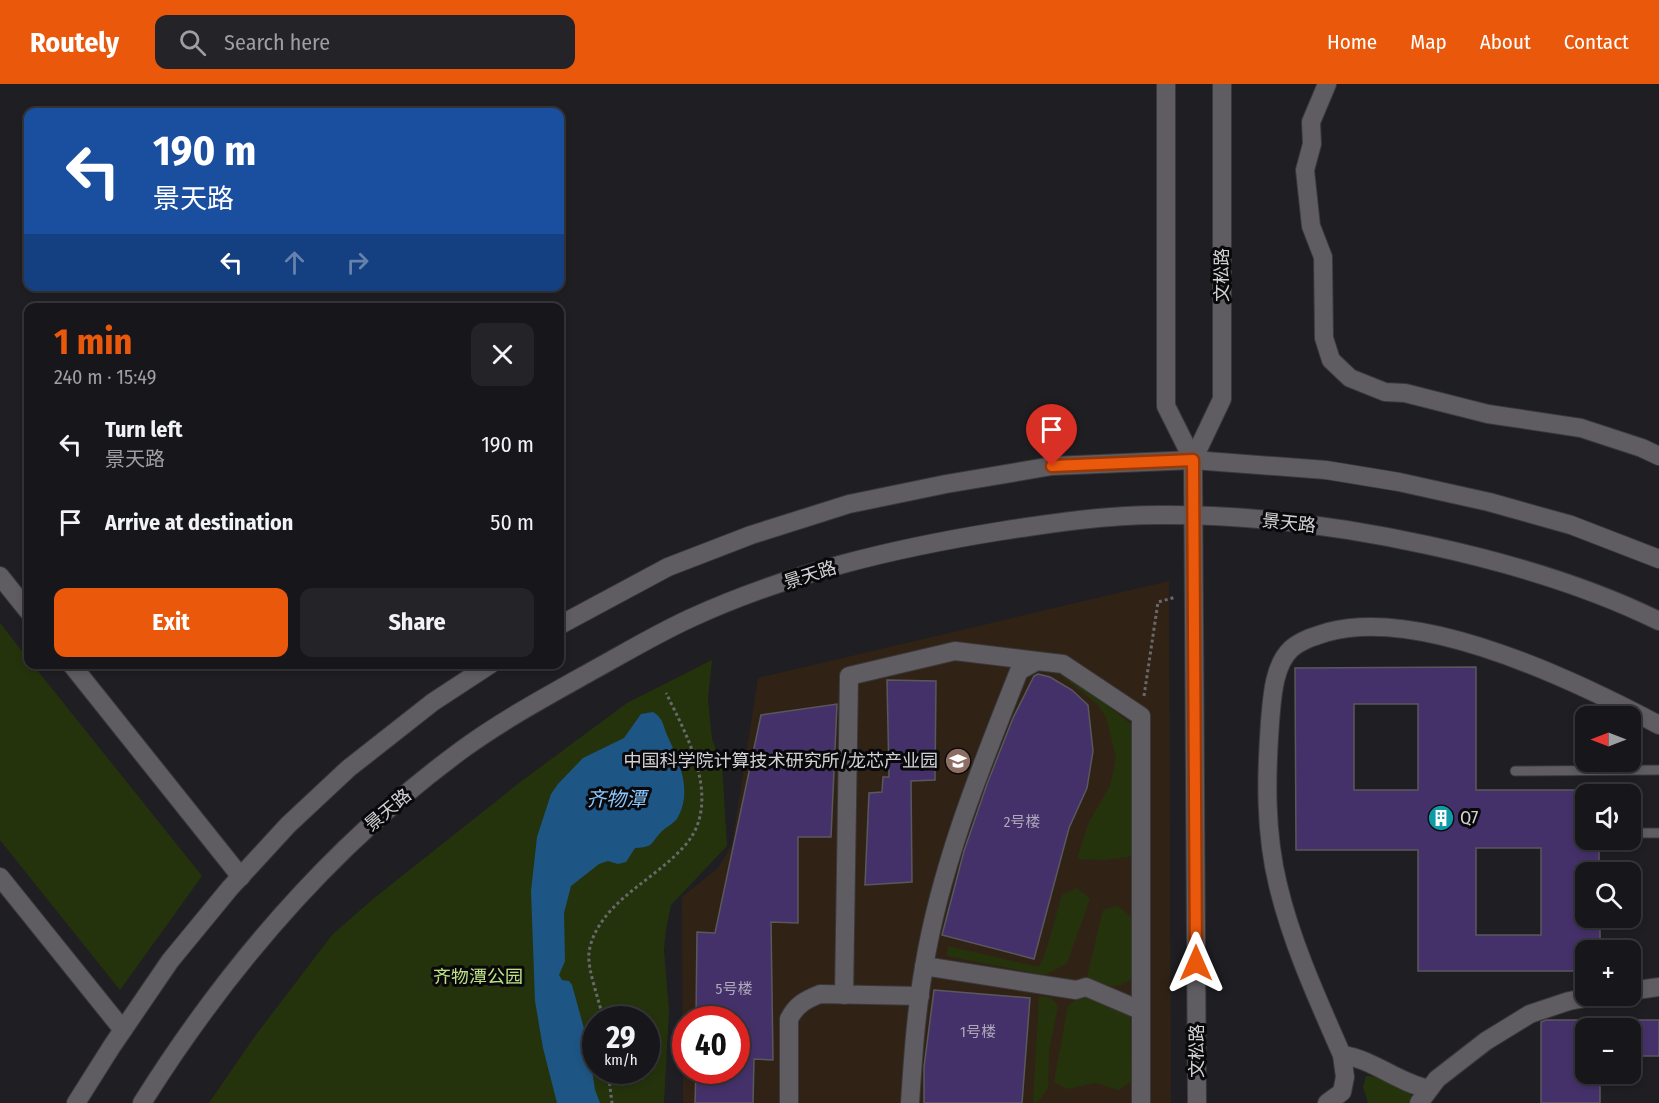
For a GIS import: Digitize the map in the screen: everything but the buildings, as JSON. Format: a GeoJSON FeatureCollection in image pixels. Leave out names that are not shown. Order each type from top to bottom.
{"type":"FeatureCollection","features":[{"type":"Feature","properties":{"kind":"street","name":"文松路"},"geometry":{"type":"LineString","coordinates":[[1166,84],[1166,406],[1193,460]]}},
{"type":"Feature","properties":{"kind":"street","name":"文松路"},"geometry":{"type":"LineString","coordinates":[[1197,1103],[1193,460],[1222,399],[1222,84]]}},
{"type":"Feature","properties":{"kind":"street"},"geometry":{"type":"LineString","coordinates":[[1328,84],[1311,122],[1312,144],[1305,170],[1311,226],[1323,257],[1324,338],[1331,360],[1350,378],[1385,392],[1405,393],[1488,414],[1581,428],[1659,456]]}},
{"type":"Feature","properties":{"kind":"street"},"geometry":{"type":"LineString","coordinates":[[564,623],[668,567],[751,535],[849,504],[946,484],[1052,466],[1193,460],[1326,470],[1398,482],[1490,502],[1561,522],[1659,559]]}},
{"type":"Feature","properties":{"kind":"street","name":"景天路"},"geometry":{"type":"LineString","coordinates":[[142,1103],[214,995],[327,865],[386,811],[465,747],[548,695],[691,618],[770,588],[863,558],[956,538],[1058,522],[1155,515],[1319,525],[1476,556],[1553,578],[1659,621]]}},
{"type":"Feature","properties":{"kind":"street"},"geometry":{"type":"LineString","coordinates":[[0,576],[24,606]]}},
{"type":"Feature","properties":{"kind":"street"},"geometry":{"type":"LineString","coordinates":[[1333,1102],[1342,1092],[1345,1077],[1342,1055],[1288,923],[1271,848],[1267,805],[1267,760],[1271,714],[1278,673],[1290,650],[1314,636],[1334,630],[1368,627],[1409,630],[1470,644],[1523,662],[1610,699],[1659,725]]}},
{"type":"Feature","properties":{"kind":"street"},"geometry":{"type":"LineString","coordinates":[[844,995],[849,676],[955,651],[1063,664],[1141,716],[1141,1103]]}},
{"type":"Feature","properties":{"kind":"street"},"geometry":{"type":"LineString","coordinates":[[910,1103],[913,1043],[924,966],[935,916],[970,795],[1019,671],[1036,661]]}},
{"type":"Feature","properties":{"kind":"street"},"geometry":{"type":"LineString","coordinates":[[75,669],[241,877]]}},
{"type":"Feature","properties":{"kind":"street"},"geometry":{"type":"LineString","coordinates":[[76,1103],[170,961],[288,825],[349,768],[433,702],[483,669]]}},
{"type":"Feature","properties":{"kind":"street"},"geometry":{"type":"LineString","coordinates":[[0,877],[123,1030]]}},
{"type":"Feature","properties":{"kind":"street"},"geometry":{"type":"LineString","coordinates":[[924,966],[1076,990],[1086,987],[1140,1010]]}},
{"type":"Feature","properties":{"kind":"street"},"geometry":{"type":"LineString","coordinates":[[1641,989],[1659,987]]}},
{"type":"Feature","properties":{"kind":"street"},"geometry":{"type":"LineString","coordinates":[[789,1103],[789,1019],[795,1008],[806,999],[820,994],[920,996]]}},
{"type":"Feature","properties":{"kind":"street"},"geometry":{"type":"LineString","coordinates":[[1342,1055],[1358,1057],[1424,1096],[1437,1079],[1486,1041],[1530,1014],[1575,999]]}},
{"type":"Feature","properties":{"kind":"lane"},"geometry":{"type":"LineString","coordinates":[[1515,771],[1659,770]]}},
{"type":"Feature","properties":{"kind":"lane"},"geometry":{"type":"LineString","coordinates":[[1643,833],[1659,833]]}},
{"type":"Feature","properties":{"kind":"path"},"geometry":{"type":"LineString","coordinates":[[1141,716],[1158,602],[1194,591]]}},
{"type":"Feature","properties":{"kind":"path"},"geometry":{"type":"LineString","coordinates":[[600,1006],[590,969],[589,953],[595,935],[609,912],[688,842],[693,833],[702,801],[700,777],[690,746],[666,693]]}},
{"type":"Feature","properties":{"kind":"path"},"geometry":{"type":"LineString","coordinates":[[610,1084],[612,1103]]}},
{"type":"Feature","properties":{"kind":"shaded area","name":"中国科学院计算技术研究所/龙芯产业园"},"geometry":{"type":"Polygon","coordinates":[[[1169,581],[1171,1103],[683,1103],[683,1084],[750,1084],[750,1006],[683,1006],[682,897],[718,868],[732,845],[758,678],[1169,581]]]}},
{"type":"Feature","properties":{"kind":"green space"},"geometry":{"type":"Polygon","coordinates":[[[0,623],[24,654],[24,669],[36,669],[202,876],[120,990],[0,840],[0,623]]]}},
{"type":"Feature","properties":{"kind":"green space","name":"齐物潭公园"},"geometry":{"type":"Polygon","coordinates":[[[712,660],[708,699],[712,739],[722,765],[727,846],[671,905],[664,950],[669,1011],[664,1103],[209,1103],[255,1036],[332,935],[373,899],[519,783],[627,703],[712,660]]]}},
{"type":"Feature","properties":{"kind":"green space"},"geometry":{"type":"Polygon","coordinates":[[[1057,672],[1068,675],[1131,724],[1133,856],[1105,860],[1077,859],[1088,824],[1110,786],[1116,757],[1106,717],[1097,704],[1057,672]]]}},
{"type":"Feature","properties":{"kind":"green space"},"geometry":{"type":"Polygon","coordinates":[[[1077,888],[1090,899],[1067,963],[1045,975],[947,956],[948,946],[1039,967],[1062,895],[1077,888]]]}},
{"type":"Feature","properties":{"kind":"green space"},"geometry":{"type":"Polygon","coordinates":[[[1118,906],[1131,917],[1133,978],[1120,985],[1110,986],[1087,977],[1103,910],[1118,906]]]}},
{"type":"Feature","properties":{"kind":"green space"},"geometry":{"type":"Polygon","coordinates":[[[1039,996],[1051,998],[1058,1006],[1049,1051],[1048,1088],[1037,1103],[1033,1103],[1039,996]]]}},
{"type":"Feature","properties":{"kind":"green space"},"geometry":{"type":"Polygon","coordinates":[[[1081,996],[1115,1001],[1130,1011],[1131,1082],[1118,1090],[1095,1083],[1067,1089],[1054,1082],[1068,1006],[1081,996]]]}},
{"type":"Feature","properties":{"kind":"green space"},"geometry":{"type":"Polygon","coordinates":[[[1366,1076],[1401,1086],[1414,1100],[1412,1103],[1368,1103],[1363,1087],[1366,1076]]]}},
{"type":"Feature","properties":{"kind":"water","name":"齐物潭"},"geometry":{"type":"Polygon","coordinates":[[[653,712],[662,722],[682,775],[684,796],[682,807],[678,817],[651,844],[635,848],[626,862],[618,864],[608,861],[599,864],[571,886],[564,913],[565,961],[559,975],[562,980],[569,981],[572,985],[582,1021],[582,1084],[594,1084],[600,1103],[557,1103],[543,1048],[535,1001],[531,891],[537,837],[551,794],[558,784],[583,758],[624,738],[641,714],[653,712]]]}},
{"type":"Feature","properties":{"kind":"place","name":"中国科学院计算技术研究所/龙芯产业园"},"geometry":{"type":"Point","coordinates":[958,761]}},
{"type":"Feature","properties":{"kind":"place","name":"Q7"},"geometry":{"type":"Point","coordinates":[1441,818]}},
{"type":"Feature","properties":{"kind":"route"},"geometry":{"type":"LineString","coordinates":[[1052,466],[1193,460],[1196,963]]}}]}
